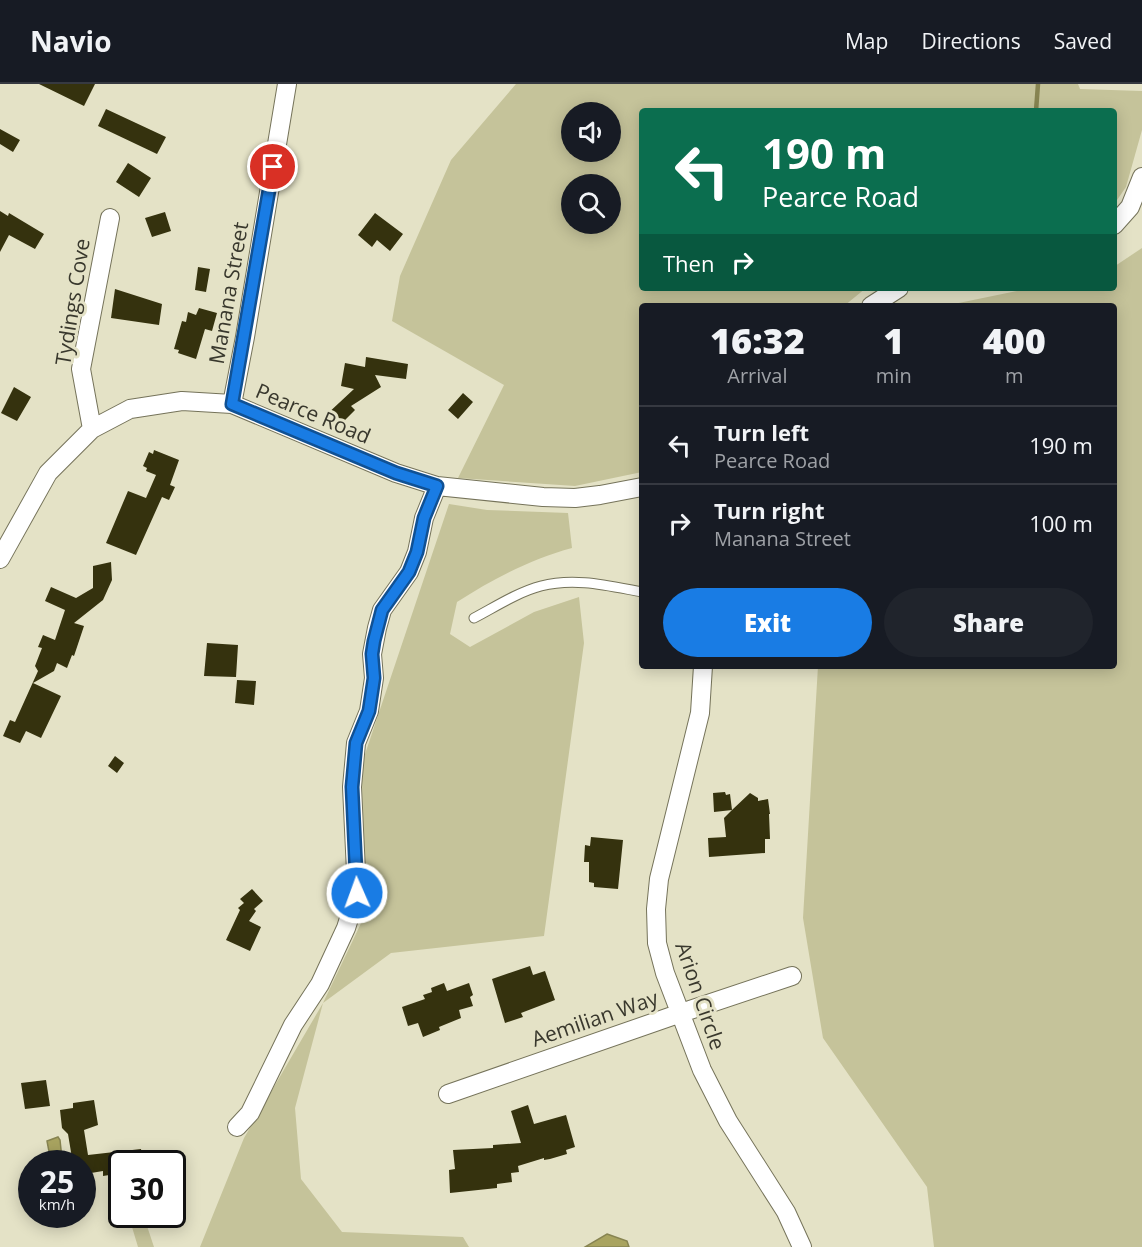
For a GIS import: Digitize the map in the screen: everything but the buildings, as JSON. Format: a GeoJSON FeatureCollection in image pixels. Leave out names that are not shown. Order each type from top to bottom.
{"type":"FeatureCollection","features":[{"type":"Feature","properties":{"kind":"street","name":"Manana Street"},"geometry":{"type":"LineString","coordinates":[[232,404],[287,84]]}},
{"type":"Feature","properties":{"kind":"street"},"geometry":{"type":"LineString","coordinates":[[1117,222],[1130,207],[1142,177]]}},
{"type":"Feature","properties":{"kind":"street","name":"Tydings Cove"},"geometry":{"type":"LineString","coordinates":[[92,429],[81,369],[110,218]]}},
{"type":"Feature","properties":{"kind":"street"},"geometry":{"type":"LineString","coordinates":[[876,303],[894,291]]}},
{"type":"Feature","properties":{"kind":"street","name":"Pearce Road"},"geometry":{"type":"LineString","coordinates":[[0,559],[48,473],[92,429],[130,409],[182,401],[232,404],[396,473],[437,486],[574,498],[639,488]]}},
{"type":"Feature","properties":{"kind":"street"},"geometry":{"type":"LineString","coordinates":[[237,1127],[250,1113],[293,1025],[320,984],[346,928],[357,893],[352,787],[356,743],[369,711],[374,678],[372,654],[377,628],[382,610],[409,572],[417,552],[424,518],[437,486]]}},
{"type":"Feature","properties":{"kind":"street","name":"Arion Circle"},"geometry":{"type":"LineString","coordinates":[[703,669],[700,712],[659,879],[656,909],[657,943],[665,973],[691,1043],[716,1099],[786,1212],[802,1247]]}},
{"type":"Feature","properties":{"kind":"street","name":"Aemilian Way"},"geometry":{"type":"LineString","coordinates":[[448,1094],[792,976]]}},
{"type":"Feature","properties":{"kind":"lane"},"geometry":{"type":"LineString","coordinates":[[474,618],[539,586],[555,583],[588,583],[639,592]]}},
{"type":"Feature","properties":{"kind":"shaded area"},"geometry":{"type":"Polygon","coordinates":[[[516,84],[1078,84],[1080,89],[1142,91],[1142,130],[1126,187],[1117,200],[1117,108],[639,108],[639,291],[862,291],[848,303],[639,303],[639,473],[575,486],[458,478],[504,385],[392,321],[400,276],[451,160],[516,84]]]}},
{"type":"Feature","properties":{"kind":"shaded area"},"geometry":{"type":"Polygon","coordinates":[[[1142,248],[1142,1247],[934,1247],[927,1187],[823,1038],[803,918],[818,669],[1117,669],[1117,303],[958,303],[1016,291],[1117,291],[1117,265],[1142,248]]]}},
{"type":"Feature","properties":{"kind":"shaded area"},"geometry":{"type":"Polygon","coordinates":[[[449,504],[487,510],[568,513],[572,548],[513,570],[457,602],[450,634],[470,647],[534,612],[579,597],[584,643],[544,936],[391,953],[323,1003],[363,919],[362,763],[449,504]]]}},
{"type":"Feature","properties":{"kind":"shaded area"},"geometry":{"type":"Polygon","coordinates":[[[323,1003],[295,1108],[301,1179],[342,1232],[463,1237],[469,1247],[200,1247],[244,1138],[323,1003]]]}},
{"type":"Feature","properties":{"kind":"shaded area"},"geometry":{"type":"Polygon","coordinates":[[[58,1137],[61,1150],[49,1150],[47,1141],[58,1137]]]}},
{"type":"Feature","properties":{"kind":"shaded area"},"geometry":{"type":"Polygon","coordinates":[[[132,1228],[148,1228],[154,1247],[138,1247],[132,1228]]]}},
{"type":"Feature","properties":{"kind":"shaded area"},"geometry":{"type":"Polygon","coordinates":[[[607,1234],[627,1241],[629,1247],[585,1247],[607,1234]]]}},
{"type":"Feature","properties":{"kind":"waterway"},"geometry":{"type":"LineString","coordinates":[[1036,108],[1038,84]]}},
{"type":"Feature","properties":{"kind":"route"},"geometry":{"type":"LineString","coordinates":[[273,167],[232,404],[396,473],[437,486],[424,518],[417,552],[409,572],[382,610],[374,641],[372,654],[374,678],[369,711],[356,743],[352,787],[357,893]]}}]}
